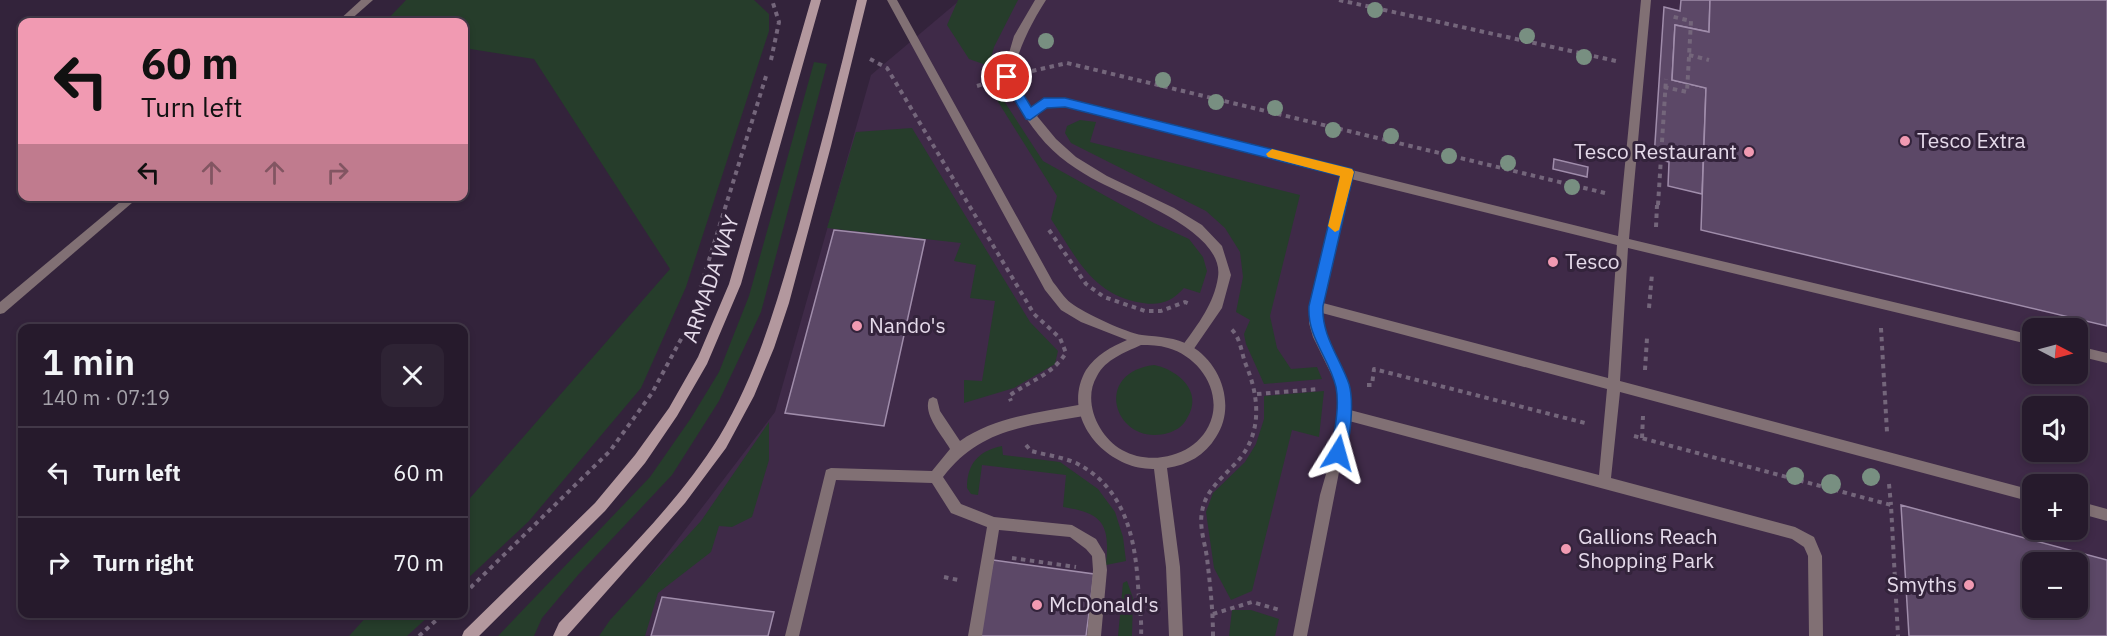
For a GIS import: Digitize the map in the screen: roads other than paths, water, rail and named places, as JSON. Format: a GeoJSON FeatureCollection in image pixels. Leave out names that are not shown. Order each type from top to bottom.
{"type":"FeatureCollection","features":[{"type":"Feature","properties":{"kind":"street"},"geometry":{"type":"LineString","coordinates":[[347,18],[368,0]]}},
{"type":"Feature","properties":{"kind":"street","name":"ARMADA WAY"},"geometry":{"type":"LineString","coordinates":[[470,636],[600,507],[640,459],[673,412],[703,360],[735,284],[816,0]]}},
{"type":"Feature","properties":{"kind":"street"},"geometry":{"type":"LineString","coordinates":[[560,636],[564,628],[700,473],[739,414],[776,327],[849,58],[862,0]]}},
{"type":"Feature","properties":{"kind":"street"},"geometry":{"type":"LineString","coordinates":[[892,0],[1049,286],[1065,306],[1085,318],[1140,340],[1172,343],[1187,349],[1203,362],[1215,378],[1221,397],[1220,416],[1213,434],[1199,449],[1181,459],[1160,464],[1139,462],[1120,455],[1091,428],[1084,410],[1084,390],[1090,372],[1103,357],[1119,346],[1140,340]]}},
{"type":"Feature","properties":{"kind":"street"},"geometry":{"type":"LineString","coordinates":[[1041,0],[1029,17],[1012,54],[1007,77],[1030,115],[1053,146],[1074,162],[1174,213],[1214,240],[1224,263],[1226,280],[1202,332],[1187,349]]}},
{"type":"Feature","properties":{"kind":"street"},"geometry":{"type":"LineString","coordinates":[[1604,484],[1611,430],[1623,242],[1646,0]]}},
{"type":"Feature","properties":{"kind":"street"},"geometry":{"type":"LineString","coordinates":[[1030,115],[1044,103],[1065,103],[1623,242],[2022,338]]}},
{"type":"Feature","properties":{"kind":"street"},"geometry":{"type":"LineString","coordinates":[[1300,636],[1344,414],[1343,386],[1319,338],[1315,323],[1316,306],[1347,172]]}},
{"type":"Feature","properties":{"kind":"street"},"geometry":{"type":"LineString","coordinates":[[0,309],[129,201]]}},
{"type":"Feature","properties":{"kind":"street"},"geometry":{"type":"LineString","coordinates":[[1316,306],[2022,493]]}},
{"type":"Feature","properties":{"kind":"street"},"geometry":{"type":"LineString","coordinates":[[2088,353],[2107,358]]}},
{"type":"Feature","properties":{"kind":"street"},"geometry":{"type":"LineString","coordinates":[[933,403],[934,412],[958,450]]}},
{"type":"Feature","properties":{"kind":"street"},"geometry":{"type":"LineString","coordinates":[[935,477],[958,450],[976,437],[994,430],[1084,410]]}},
{"type":"Feature","properties":{"kind":"street"},"geometry":{"type":"LineString","coordinates":[[1344,414],[1795,533],[1809,542],[1815,556],[1816,636]]}},
{"type":"Feature","properties":{"kind":"street"},"geometry":{"type":"LineString","coordinates":[[1160,464],[1173,567],[1176,636]]}},
{"type":"Feature","properties":{"kind":"street"},"geometry":{"type":"LineString","coordinates":[[792,636],[831,474],[935,477]]}},
{"type":"Feature","properties":{"kind":"street"},"geometry":{"type":"LineString","coordinates":[[935,477],[956,509],[994,523],[1072,531],[1091,544],[1098,554],[1100,570],[1094,636]]}},
{"type":"Feature","properties":{"kind":"street"},"geometry":{"type":"LineString","coordinates":[[2088,510],[2107,515]]}},
{"type":"Feature","properties":{"kind":"street"},"geometry":{"type":"LineString","coordinates":[[975,636],[994,523]]}},
{"type":"Feature","properties":{"kind":"place","name":"Tesco Extra"},"geometry":{"type":"Point","coordinates":[1905,141]}},
{"type":"Feature","properties":{"kind":"place","name":"Tesco Restaurant"},"geometry":{"type":"Point","coordinates":[1749,152]}},
{"type":"Feature","properties":{"kind":"place","name":"Tesco"},"geometry":{"type":"Point","coordinates":[1553,262]}},
{"type":"Feature","properties":{"kind":"place","name":"Nando's"},"geometry":{"type":"Point","coordinates":[857,326]}},
{"type":"Feature","properties":{"kind":"place","name":"Gallions Reach Shopping Park"},"geometry":{"type":"Point","coordinates":[1566,549]}},
{"type":"Feature","properties":{"kind":"place","name":"Smyths"},"geometry":{"type":"Point","coordinates":[1969,585]}},
{"type":"Feature","properties":{"kind":"place","name":"McDonald's"},"geometry":{"type":"Point","coordinates":[1037,605]}}]}
